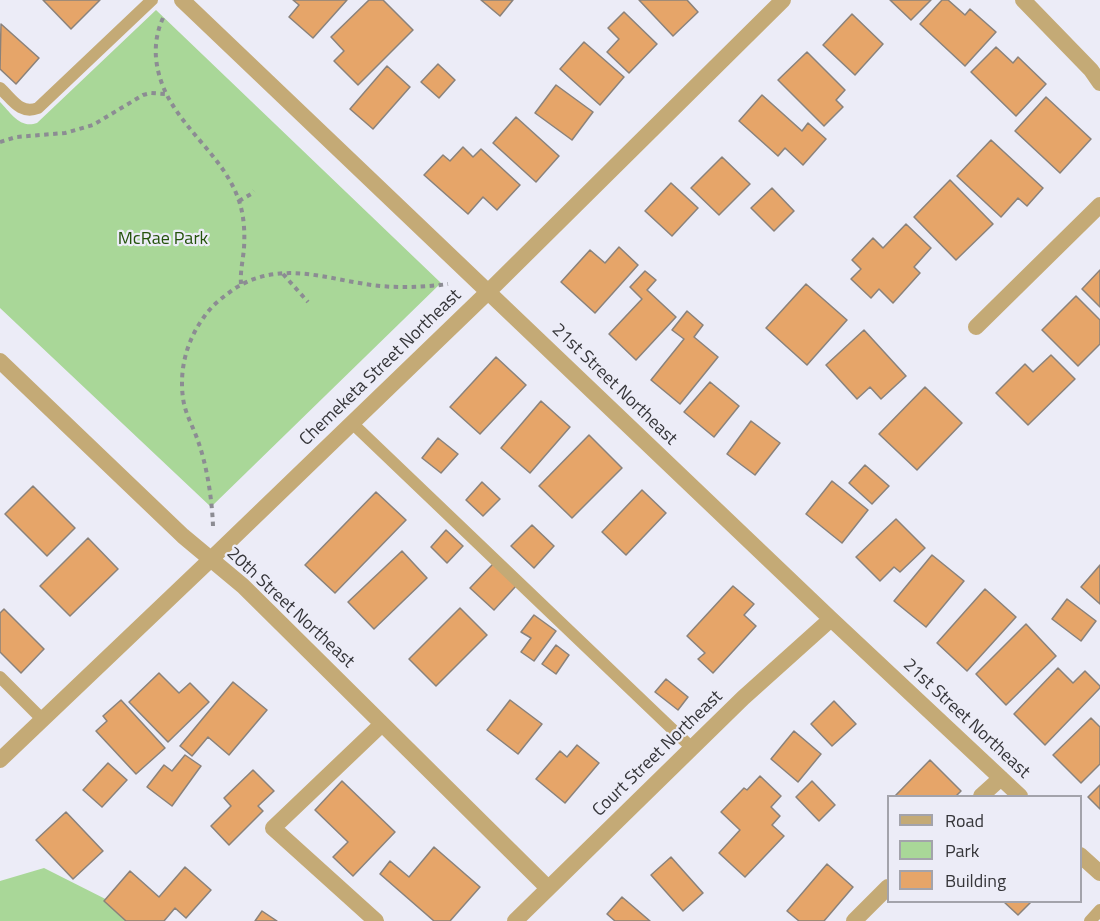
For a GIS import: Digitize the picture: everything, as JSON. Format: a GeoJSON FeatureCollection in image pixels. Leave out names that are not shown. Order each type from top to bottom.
{"type":"FeatureCollection","features":[{"type":"Feature","properties":{"kind":"street","name":"21st Street Northeast"},"geometry":{"type":"LineString","coordinates":[[182,0],[831,619],[1019,795]]}},
{"type":"Feature","properties":{"kind":"street","name":"Chemeketa Street Northeast"},"geometry":{"type":"LineString","coordinates":[[0,760],[352,423],[483,287],[783,0]]}},
{"type":"Feature","properties":{"kind":"street"},"geometry":{"type":"LineString","coordinates":[[1023,0],[1100,83]]}},
{"type":"Feature","properties":{"kind":"street"},"geometry":{"type":"LineString","coordinates":[[976,327],[1100,205]]}},
{"type":"Feature","properties":{"kind":"street","name":"20th Street Northeast"},"geometry":{"type":"LineString","coordinates":[[0,361],[183,536],[243,586],[548,888]]}},
{"type":"Feature","properties":{"kind":"street","name":"Court Street Northeast"},"geometry":{"type":"LineString","coordinates":[[515,921],[743,698],[831,619]]}},
{"type":"Feature","properties":{"kind":"street"},"geometry":{"type":"LineString","coordinates":[[376,921],[273,828],[382,724]]}},
{"type":"Feature","properties":{"kind":"street"},"geometry":{"type":"LineString","coordinates":[[982,795],[1001,778]]}},
{"type":"Feature","properties":{"kind":"street"},"geometry":{"type":"LineString","coordinates":[[1082,857],[1100,873]]}},
{"type":"Feature","properties":{"kind":"street"},"geometry":{"type":"LineString","coordinates":[[854,921],[887,888]]}},
{"type":"Feature","properties":{"kind":"lane"},"geometry":{"type":"LineString","coordinates":[[0,88],[23,109],[30,111],[38,108],[152,0]]}},
{"type":"Feature","properties":{"kind":"lane"},"geometry":{"type":"LineString","coordinates":[[352,423],[692,748]]}},
{"type":"Feature","properties":{"kind":"lane"},"geometry":{"type":"LineString","coordinates":[[0,677],[42,719]]}},
{"type":"Feature","properties":{"kind":"lane"},"geometry":{"type":"LineString","coordinates":[[1090,921],[1100,910]]}},
{"type":"Feature","properties":{"kind":"path"},"geometry":{"type":"LineString","coordinates":[[166,11],[156,47],[157,66],[166,94],[178,115],[224,171],[239,201],[244,222],[241,284]]}},
{"type":"Feature","properties":{"kind":"path"},"geometry":{"type":"LineString","coordinates":[[0,142],[16,137],[55,135],[78,130],[100,122],[143,95],[166,94]]}},
{"type":"Feature","properties":{"kind":"path"},"geometry":{"type":"LineString","coordinates":[[239,201],[254,190]]}},
{"type":"Feature","properties":{"kind":"path"},"geometry":{"type":"LineString","coordinates":[[282,273],[308,302]]}},
{"type":"Feature","properties":{"kind":"path"},"geometry":{"type":"LineString","coordinates":[[210,560],[212,510],[202,455],[184,407],[182,388],[183,368],[188,347],[201,320],[215,304],[241,284],[264,275],[282,273],[310,274],[378,286],[483,287]]}},
{"type":"Feature","properties":{"kind":"green space","name":"McRae Park"},"geometry":{"type":"Polygon","coordinates":[[[156,10],[441,283],[211,507],[0,308],[0,102],[21,122],[37,123],[156,10]]]}},
{"type":"Feature","properties":{"kind":"green space"},"geometry":{"type":"Polygon","coordinates":[[[44,868],[149,921],[0,921],[0,881],[44,868]]]}},
{"type":"Feature","properties":{"kind":"building"},"geometry":{"type":"Polygon","coordinates":[[[43,0],[100,0],[71,29],[43,0]]]}},
{"type":"Feature","properties":{"kind":"building"},"geometry":{"type":"Polygon","coordinates":[[[293,0],[347,0],[313,38],[289,17],[299,5],[293,0]]]}},
{"type":"Feature","properties":{"kind":"building"},"geometry":{"type":"Polygon","coordinates":[[[369,0],[383,0],[413,30],[358,85],[334,61],[344,51],[331,37],[369,0]]]}},
{"type":"Feature","properties":{"kind":"building"},"geometry":{"type":"Polygon","coordinates":[[[481,0],[513,0],[500,16],[481,0]]]}},
{"type":"Feature","properties":{"kind":"building"},"geometry":{"type":"Polygon","coordinates":[[[639,0],[687,0],[698,12],[673,36],[639,0]]]}},
{"type":"Feature","properties":{"kind":"building"},"geometry":{"type":"Polygon","coordinates":[[[890,0],[931,0],[911,20],[890,0]]]}},
{"type":"Feature","properties":{"kind":"building"},"geometry":{"type":"Polygon","coordinates":[[[942,0],[948,0],[965,15],[970,9],[996,32],[965,66],[920,24],[942,0]]]}},
{"type":"Feature","properties":{"kind":"building"},"geometry":{"type":"Polygon","coordinates":[[[624,12],[657,44],[629,73],[607,52],[619,39],[608,28],[624,12]]]}},
{"type":"Feature","properties":{"kind":"building"},"geometry":{"type":"Polygon","coordinates":[[[852,14],[883,44],[855,75],[823,45],[852,14]]]}},
{"type":"Feature","properties":{"kind":"building"},"geometry":{"type":"Polygon","coordinates":[[[1,24],[39,58],[16,84],[0,69],[1,24]]]}},
{"type":"Feature","properties":{"kind":"building"},"geometry":{"type":"Polygon","coordinates":[[[584,42],[624,77],[600,105],[560,69],[584,42]]]}},
{"type":"Feature","properties":{"kind":"building"},"geometry":{"type":"Polygon","coordinates":[[[996,47],[1013,63],[1018,57],[1046,84],[1016,116],[971,72],[996,47]]]}},
{"type":"Feature","properties":{"kind":"building"},"geometry":{"type":"Polygon","coordinates":[[[807,52],[845,90],[836,100],[843,107],[824,126],[778,80],[807,52]]]}},
{"type":"Feature","properties":{"kind":"building"},"geometry":{"type":"Polygon","coordinates":[[[438,64],[455,80],[439,98],[421,82],[438,64]]]}},
{"type":"Feature","properties":{"kind":"building"},"geometry":{"type":"Polygon","coordinates":[[[387,66],[410,87],[373,129],[350,109],[387,66]]]}},
{"type":"Feature","properties":{"kind":"building"},"geometry":{"type":"Polygon","coordinates":[[[556,85],[593,112],[572,140],[535,113],[556,85]]]}},
{"type":"Feature","properties":{"kind":"building"},"geometry":{"type":"Polygon","coordinates":[[[762,95],[802,131],[808,123],[826,139],[803,165],[785,148],[778,156],[739,121],[762,95]]]}},
{"type":"Feature","properties":{"kind":"building"},"geometry":{"type":"Polygon","coordinates":[[[1046,97],[1091,139],[1060,173],[1015,131],[1046,97]]]}},
{"type":"Feature","properties":{"kind":"building"},"geometry":{"type":"Polygon","coordinates":[[[516,117],[559,156],[536,182],[493,143],[516,117]]]}},
{"type":"Feature","properties":{"kind":"building"},"geometry":{"type":"Polygon","coordinates":[[[991,140],[1043,188],[1027,206],[1018,198],[1001,217],[957,176],[991,140]]]}},
{"type":"Feature","properties":{"kind":"building"},"geometry":{"type":"Polygon","coordinates":[[[463,147],[473,157],[481,149],[520,185],[497,210],[483,197],[468,214],[424,175],[443,155],[450,161],[463,147]]]}},
{"type":"Feature","properties":{"kind":"building"},"geometry":{"type":"Polygon","coordinates":[[[722,157],[750,184],[719,215],[691,188],[722,157]]]}},
{"type":"Feature","properties":{"kind":"building"},"geometry":{"type":"Polygon","coordinates":[[[950,180],[993,224],[956,260],[914,217],[950,180]]]}},
{"type":"Feature","properties":{"kind":"building"},"geometry":{"type":"Polygon","coordinates":[[[671,183],[698,208],[672,236],[645,211],[671,183]]]}},
{"type":"Feature","properties":{"kind":"building"},"geometry":{"type":"Polygon","coordinates":[[[772,188],[794,211],[774,231],[751,208],[772,188]]]}},
{"type":"Feature","properties":{"kind":"building"},"geometry":{"type":"Polygon","coordinates":[[[906,224],[931,248],[914,267],[920,273],[893,303],[879,289],[871,298],[851,279],[861,269],[852,260],[873,238],[883,248],[906,224]]]}},
{"type":"Feature","properties":{"kind":"building"},"geometry":{"type":"Polygon","coordinates":[[[619,247],[638,265],[595,313],[561,282],[590,250],[605,263],[619,247]]]}},
{"type":"Feature","properties":{"kind":"building"},"geometry":{"type":"Polygon","coordinates":[[[1100,270],[1100,307],[1082,289],[1100,270]]]}},
{"type":"Feature","properties":{"kind":"building"},"geometry":{"type":"Polygon","coordinates":[[[645,271],[656,280],[647,290],[676,317],[636,360],[609,334],[642,299],[630,287],[645,271]]]}},
{"type":"Feature","properties":{"kind":"building"},"geometry":{"type":"Polygon","coordinates":[[[806,284],[847,320],[807,365],[766,328],[806,284]]]}},
{"type":"Feature","properties":{"kind":"building"},"geometry":{"type":"Polygon","coordinates":[[[1076,296],[1100,320],[1100,344],[1078,366],[1042,330],[1076,296]]]}},
{"type":"Feature","properties":{"kind":"building"},"geometry":{"type":"Polygon","coordinates":[[[687,311],[703,325],[694,337],[718,357],[680,404],[651,380],[684,339],[672,330],[687,311]]]}},
{"type":"Feature","properties":{"kind":"building"},"geometry":{"type":"Polygon","coordinates":[[[864,330],[906,376],[881,399],[870,387],[857,399],[826,365],[864,330]]]}},
{"type":"Feature","properties":{"kind":"building"},"geometry":{"type":"Polygon","coordinates":[[[1051,355],[1075,379],[1028,425],[996,393],[1025,364],[1033,372],[1051,355]]]}},
{"type":"Feature","properties":{"kind":"building"},"geometry":{"type":"Polygon","coordinates":[[[496,357],[526,385],[480,434],[450,407],[496,357]]]}},
{"type":"Feature","properties":{"kind":"building"},"geometry":{"type":"Polygon","coordinates":[[[710,382],[739,406],[714,437],[684,412],[710,382]]]}},
{"type":"Feature","properties":{"kind":"building"},"geometry":{"type":"Polygon","coordinates":[[[925,387],[962,423],[917,470],[879,434],[925,387]]]}},
{"type":"Feature","properties":{"kind":"building"},"geometry":{"type":"Polygon","coordinates":[[[541,401],[570,427],[530,473],[501,448],[541,401]]]}},
{"type":"Feature","properties":{"kind":"building"},"geometry":{"type":"Polygon","coordinates":[[[751,421],[780,443],[755,475],[727,454],[751,421]]]}},
{"type":"Feature","properties":{"kind":"building"},"geometry":{"type":"Polygon","coordinates":[[[589,435],[622,468],[572,518],[539,486],[589,435]]]}},
{"type":"Feature","properties":{"kind":"building"},"geometry":{"type":"Polygon","coordinates":[[[438,438],[458,454],[441,473],[422,458],[438,438]]]}},
{"type":"Feature","properties":{"kind":"building"},"geometry":{"type":"Polygon","coordinates":[[[865,465],[889,486],[872,504],[849,483],[865,465]]]}},
{"type":"Feature","properties":{"kind":"building"},"geometry":{"type":"Polygon","coordinates":[[[832,481],[868,510],[842,543],[806,514],[832,481]]]}},
{"type":"Feature","properties":{"kind":"building"},"geometry":{"type":"Polygon","coordinates":[[[482,482],[500,499],[483,516],[466,500],[482,482]]]}},
{"type":"Feature","properties":{"kind":"building"},"geometry":{"type":"Polygon","coordinates":[[[33,486],[75,528],[47,556],[5,514],[33,486]]]}},
{"type":"Feature","properties":{"kind":"building"},"geometry":{"type":"Polygon","coordinates":[[[642,490],[666,513],[626,555],[602,532],[642,490]]]}},
{"type":"Feature","properties":{"kind":"building"},"geometry":{"type":"Polygon","coordinates":[[[376,492],[406,520],[335,593],[305,565],[376,492]]]}},
{"type":"Feature","properties":{"kind":"building"},"geometry":{"type":"Polygon","coordinates":[[[896,519],[925,548],[900,572],[894,567],[880,581],[856,557],[896,519]]]}},
{"type":"Feature","properties":{"kind":"building"},"geometry":{"type":"Polygon","coordinates":[[[532,525],[554,546],[534,568],[511,546],[532,525]]]}},
{"type":"Feature","properties":{"kind":"building"},"geometry":{"type":"Polygon","coordinates":[[[446,530],[463,546],[447,563],[431,547],[446,530]]]}},
{"type":"Feature","properties":{"kind":"building"},"geometry":{"type":"Polygon","coordinates":[[[88,538],[118,569],[70,616],[40,586],[88,538]]]}},
{"type":"Feature","properties":{"kind":"building"},"geometry":{"type":"Polygon","coordinates":[[[402,551],[427,578],[374,629],[348,602],[402,551]]]}},
{"type":"Feature","properties":{"kind":"building"},"geometry":{"type":"Polygon","coordinates":[[[932,555],[964,581],[926,627],[894,601],[932,555]]]}},
{"type":"Feature","properties":{"kind":"building"},"geometry":{"type":"Polygon","coordinates":[[[493,564],[516,586],[494,610],[470,588],[493,564]]]}},
{"type":"Feature","properties":{"kind":"building"},"geometry":{"type":"Polygon","coordinates":[[[1100,565],[1100,604],[1081,587],[1100,565]]]}},
{"type":"Feature","properties":{"kind":"building"},"geometry":{"type":"Polygon","coordinates":[[[733,586],[754,604],[744,615],[756,626],[713,673],[698,659],[705,653],[687,636],[733,586]]]}},
{"type":"Feature","properties":{"kind":"building"},"geometry":{"type":"Polygon","coordinates":[[[985,589],[1016,617],[967,671],[937,643],[985,589]]]}},
{"type":"Feature","properties":{"kind":"building"},"geometry":{"type":"Polygon","coordinates":[[[1067,599],[1096,621],[1081,641],[1052,619],[1067,599]]]}},
{"type":"Feature","properties":{"kind":"building"},"geometry":{"type":"Polygon","coordinates":[[[460,608],[487,635],[436,686],[409,659],[460,608]]]}},
{"type":"Feature","properties":{"kind":"building"},"geometry":{"type":"Polygon","coordinates":[[[4,609],[44,649],[21,673],[0,652],[0,613],[4,609]]]}},
{"type":"Feature","properties":{"kind":"building"},"geometry":{"type":"Polygon","coordinates":[[[534,615],[556,631],[534,661],[521,652],[531,638],[521,632],[534,615]]]}},
{"type":"Feature","properties":{"kind":"building"},"geometry":{"type":"Polygon","coordinates":[[[1026,624],[1056,656],[1006,705],[976,674],[1026,624]]]}},
{"type":"Feature","properties":{"kind":"building"},"geometry":{"type":"Polygon","coordinates":[[[556,645],[569,655],[556,674],[542,664],[556,645]]]}},
{"type":"Feature","properties":{"kind":"building"},"geometry":{"type":"Polygon","coordinates":[[[1058,668],[1073,683],[1085,671],[1100,688],[1045,745],[1014,714],[1058,668]]]}},
{"type":"Feature","properties":{"kind":"building"},"geometry":{"type":"Polygon","coordinates":[[[159,673],[179,693],[190,683],[209,702],[168,742],[129,702],[159,673]]]}},
{"type":"Feature","properties":{"kind":"building"},"geometry":{"type":"Polygon","coordinates":[[[666,679],[688,697],[678,710],[655,692],[666,679]]]}},
{"type":"Feature","properties":{"kind":"building"},"geometry":{"type":"Polygon","coordinates":[[[233,682],[267,710],[229,755],[208,737],[192,756],[180,746],[233,682]]]}},
{"type":"Feature","properties":{"kind":"building"},"geometry":{"type":"Polygon","coordinates":[[[121,700],[165,748],[136,774],[96,731],[107,721],[103,716],[121,700]]]}},
{"type":"Feature","properties":{"kind":"building"},"geometry":{"type":"Polygon","coordinates":[[[510,700],[542,724],[518,754],[487,730],[510,700]]]}},
{"type":"Feature","properties":{"kind":"building"},"geometry":{"type":"Polygon","coordinates":[[[834,701],[856,724],[832,746],[811,724],[834,701]]]}},
{"type":"Feature","properties":{"kind":"building"},"geometry":{"type":"Polygon","coordinates":[[[1091,718],[1100,727],[1100,764],[1081,783],[1053,755],[1091,718]]]}},
{"type":"Feature","properties":{"kind":"building"},"geometry":{"type":"Polygon","coordinates":[[[794,731],[821,754],[798,782],[771,759],[794,731]]]}},
{"type":"Feature","properties":{"kind":"building"},"geometry":{"type":"Polygon","coordinates":[[[577,745],[599,763],[565,803],[536,779],[560,751],[567,757],[577,745]]]}},
{"type":"Feature","properties":{"kind":"building"},"geometry":{"type":"Polygon","coordinates":[[[185,755],[201,766],[172,806],[147,787],[164,765],[172,771],[185,755]]]}},
{"type":"Feature","properties":{"kind":"building"},"geometry":{"type":"Polygon","coordinates":[[[930,760],[961,791],[957,795],[896,795],[930,760]]]}},
{"type":"Feature","properties":{"kind":"building"},"geometry":{"type":"Polygon","coordinates":[[[108,763],[127,780],[102,807],[83,790],[108,763]]]}},
{"type":"Feature","properties":{"kind":"building"},"geometry":{"type":"Polygon","coordinates":[[[253,770],[274,791],[258,806],[263,811],[229,845],[211,826],[231,806],[224,798],[253,770]]]}},
{"type":"Feature","properties":{"kind":"building"},"geometry":{"type":"Polygon","coordinates":[[[760,776],[781,796],[771,807],[780,816],[772,825],[784,836],[745,877],[719,853],[740,830],[721,812],[744,788],[747,790],[760,776]]]}},
{"type":"Feature","properties":{"kind":"building"},"geometry":{"type":"Polygon","coordinates":[[[342,781],[395,832],[353,876],[333,857],[348,842],[315,810],[342,781]]]}},
{"type":"Feature","properties":{"kind":"building"},"geometry":{"type":"Polygon","coordinates":[[[812,781],[835,805],[819,821],[796,797],[812,781]]]}},
{"type":"Feature","properties":{"kind":"building"},"geometry":{"type":"Polygon","coordinates":[[[1100,785],[1100,809],[1088,797],[1100,785]]]}},
{"type":"Feature","properties":{"kind":"building"},"geometry":{"type":"Polygon","coordinates":[[[66,812],[103,851],[73,879],[36,840],[66,812]]]}},
{"type":"Feature","properties":{"kind":"building"},"geometry":{"type":"Polygon","coordinates":[[[434,847],[480,887],[450,921],[434,921],[380,874],[390,861],[409,877],[434,847]]]}},
{"type":"Feature","properties":{"kind":"building"},"geometry":{"type":"Polygon","coordinates":[[[671,857],[703,893],[683,911],[651,875],[671,857]]]}},
{"type":"Feature","properties":{"kind":"building"},"geometry":{"type":"Polygon","coordinates":[[[827,864],[853,887],[824,921],[799,921],[787,911],[827,864]]]}},
{"type":"Feature","properties":{"kind":"building"},"geometry":{"type":"Polygon","coordinates":[[[185,867],[211,890],[186,918],[175,908],[164,921],[126,921],[104,901],[130,871],[159,897],[185,867]]]}},
{"type":"Feature","properties":{"kind":"building"},"geometry":{"type":"Polygon","coordinates":[[[622,897],[650,921],[615,921],[607,914],[622,897]]]}},
{"type":"Feature","properties":{"kind":"building"},"geometry":{"type":"Polygon","coordinates":[[[1005,903],[1030,903],[1018,915],[1005,903]]]}},
{"type":"Feature","properties":{"kind":"building"},"geometry":{"type":"Polygon","coordinates":[[[262,911],[277,921],[255,921],[262,911]]]}}]}
